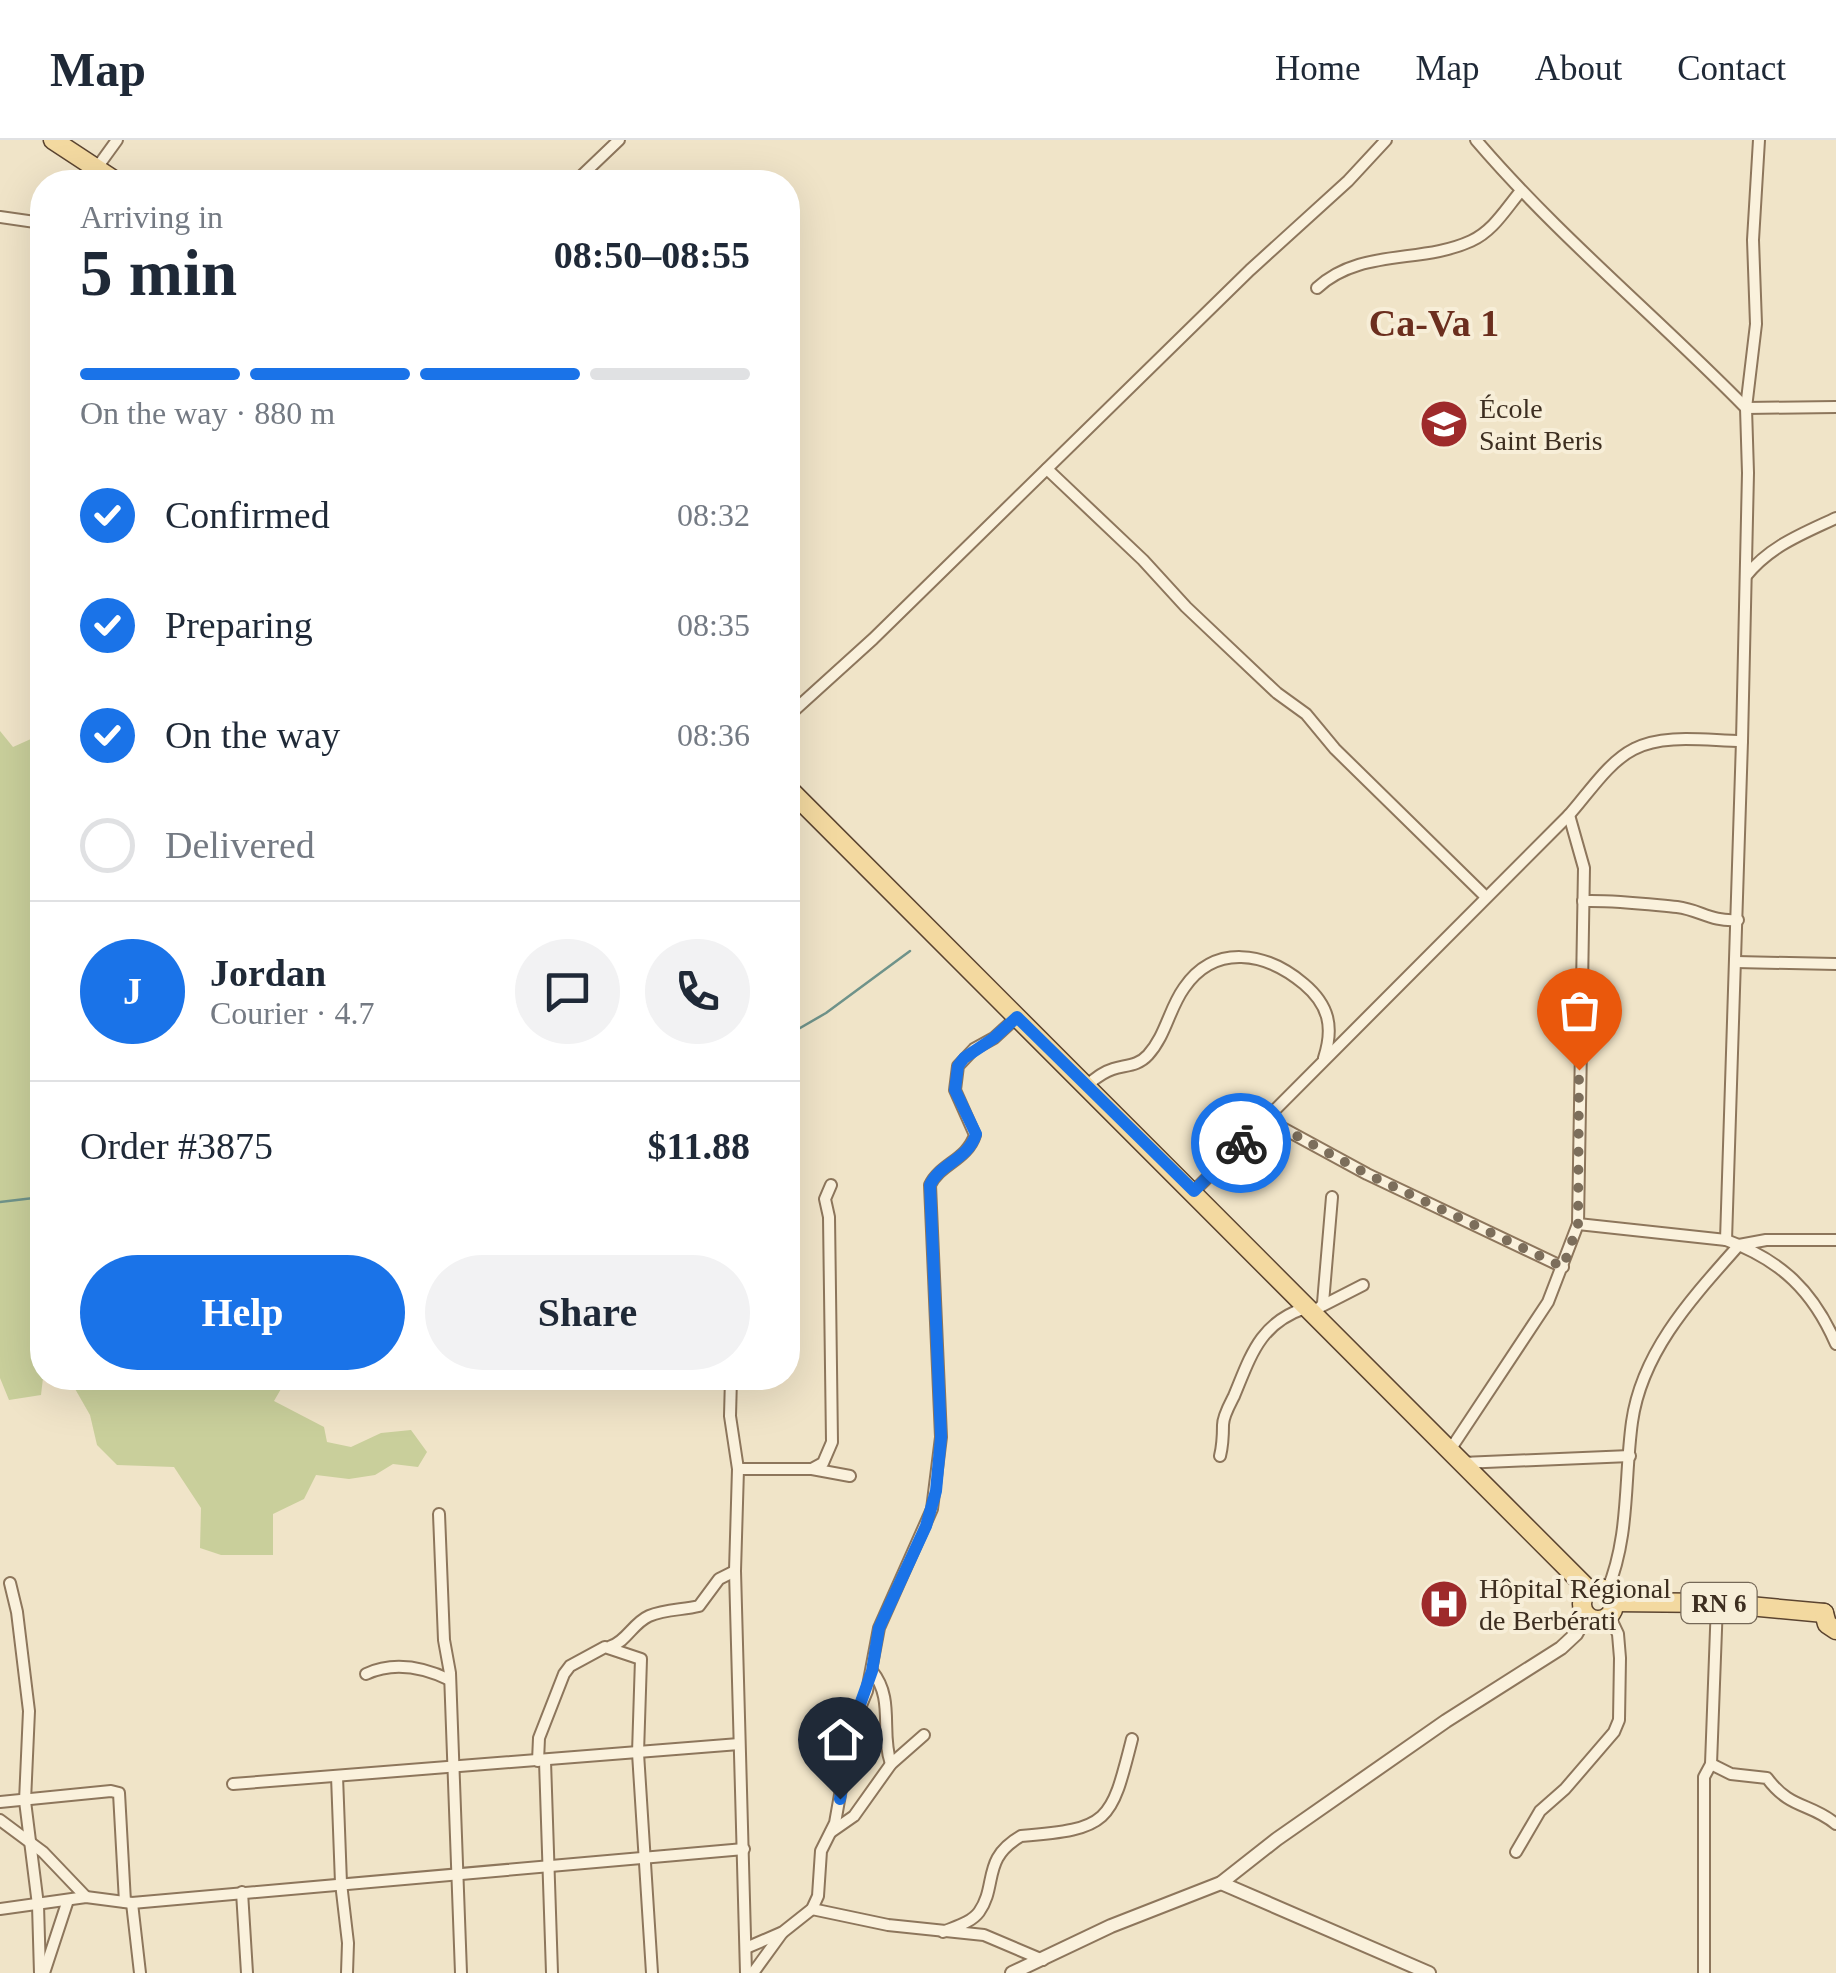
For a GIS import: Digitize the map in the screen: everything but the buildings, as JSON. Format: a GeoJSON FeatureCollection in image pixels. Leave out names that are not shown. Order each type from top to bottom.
{"type":"FeatureCollection","features":[{"type":"Feature","properties":{"kind":"main road"},"geometry":{"type":"LineString","coordinates":[[53,140],[96,169]]}},
{"type":"Feature","properties":{"kind":"main road"},"geometry":{"type":"LineString","coordinates":[[800,800],[1314,1309],[1456,1457],[1605,1600]]}},
{"type":"Feature","properties":{"kind":"main road"},"geometry":{"type":"LineString","coordinates":[[1586,1616],[1582,1602],[1605,1600]]}},
{"type":"Feature","properties":{"kind":"main road","name":"RN 6"},"geometry":{"type":"LineString","coordinates":[[1605,1600],[1717,1603],[1833,1621]]}},
{"type":"Feature","properties":{"kind":"street"},"geometry":{"type":"LineString","coordinates":[[96,169],[117,140]]}},
{"type":"Feature","properties":{"kind":"street"},"geometry":{"type":"LineString","coordinates":[[588,170],[619,140]]}},
{"type":"Feature","properties":{"kind":"street"},"geometry":{"type":"LineString","coordinates":[[800,705],[874,639],[1386,140]]}},
{"type":"Feature","properties":{"kind":"street"},"geometry":{"type":"LineString","coordinates":[[1476,140],[1520,192],[1746,408],[1836,407]]}},
{"type":"Feature","properties":{"kind":"street"},"geometry":{"type":"LineString","coordinates":[[1726,1240],[1738,920],[1746,408],[1756,324],[1753,240],[1759,140]]}},
{"type":"Feature","properties":{"kind":"street"},"geometry":{"type":"LineString","coordinates":[[1317,288],[1344,268],[1448,249],[1474,240],[1494,225],[1520,192]]}},
{"type":"Feature","properties":{"kind":"street"},"geometry":{"type":"LineString","coordinates":[[0,217],[30,221]]}},
{"type":"Feature","properties":{"kind":"street"},"geometry":{"type":"LineString","coordinates":[[1047,468],[1143,560],[1186,608],[1277,693],[1306,714],[1334,749],[1486,897]]}},
{"type":"Feature","properties":{"kind":"street"},"geometry":{"type":"LineString","coordinates":[[1746,577],[1760,558],[1836,518]]}},
{"type":"Feature","properties":{"kind":"street"},"geometry":{"type":"LineString","coordinates":[[1194,1191],[1632,749],[1652,742],[1742,740]]}},
{"type":"Feature","properties":{"kind":"street"},"geometry":{"type":"LineString","coordinates":[[1456,1457],[1548,1302],[1578,1224],[1584,868],[1569,816]]}},
{"type":"Feature","properties":{"kind":"street"},"geometry":{"type":"LineString","coordinates":[[1583,901],[1622,900],[1680,908],[1711,920],[1738,920]]}},
{"type":"Feature","properties":{"kind":"street"},"geometry":{"type":"LineString","coordinates":[[1087,1084],[1103,1073],[1142,1061],[1159,1040],[1183,988],[1201,968],[1226,956],[1254,957],[1300,980],[1311,990],[1330,1018],[1330,1042],[1323,1062]]}},
{"type":"Feature","properties":{"kind":"street"},"geometry":{"type":"LineString","coordinates":[[1736,962],[1836,964]]}},
{"type":"Feature","properties":{"kind":"street"},"geometry":{"type":"LineString","coordinates":[[750,1973],[783,1932],[812,1909],[821,1882],[822,1852],[840,1804],[852,1727],[872,1671],[882,1618],[926,1526],[936,1491],[941,1437],[930,1185],[935,1175],[967,1151],[976,1134],[955,1090],[958,1066],[1017,1017]]}},
{"type":"Feature","properties":{"kind":"street"},"geometry":{"type":"LineString","coordinates":[[1264,1118],[1367,1174],[1563,1267]]}},
{"type":"Feature","properties":{"kind":"street"},"geometry":{"type":"LineString","coordinates":[[812,1469],[823,1463],[832,1442],[829,1233],[825,1199],[832,1185]]}},
{"type":"Feature","properties":{"kind":"street"},"geometry":{"type":"LineString","coordinates":[[1314,1309],[1332,1197]]}},
{"type":"Feature","properties":{"kind":"street"},"geometry":{"type":"LineString","coordinates":[[1578,1224],[1726,1240],[1739,1245],[1777,1264],[1800,1287],[1824,1318],[1836,1344]]}},
{"type":"Feature","properties":{"kind":"street"},"geometry":{"type":"LineString","coordinates":[[1516,1852],[1540,1810],[1564,1789],[1620,1720],[1618,1634],[1605,1600],[1623,1541],[1638,1396],[1650,1363],[1669,1330],[1739,1245],[1766,1240],[1836,1240]]}},
{"type":"Feature","properties":{"kind":"street"},"geometry":{"type":"LineString","coordinates":[[1220,1456],[1225,1436],[1223,1421],[1252,1352],[1264,1334],[1284,1315],[1314,1309],[1363,1285]]}},
{"type":"Feature","properties":{"kind":"street"},"geometry":{"type":"LineString","coordinates":[[731,1390],[730,1416],[738,1469],[735,1571],[739,1744],[750,1973]]}},
{"type":"Feature","properties":{"kind":"street"},"geometry":{"type":"LineString","coordinates":[[1456,1457],[1630,1456]]}},
{"type":"Feature","properties":{"kind":"street"},"geometry":{"type":"LineString","coordinates":[[738,1469],[812,1469],[850,1476]]}},
{"type":"Feature","properties":{"kind":"street"},"geometry":{"type":"LineString","coordinates":[[439,1514],[444,1640],[450,1680],[461,1973]]}},
{"type":"Feature","properties":{"kind":"street"},"geometry":{"type":"LineString","coordinates":[[552,1973],[550,1866],[539,1738],[564,1674],[581,1658],[616,1646],[647,1616],[699,1606],[719,1579],[735,1571]]}},
{"type":"Feature","properties":{"kind":"street"},"geometry":{"type":"LineString","coordinates":[[10,1583],[29,1711],[25,1800],[42,1973]]}},
{"type":"Feature","properties":{"kind":"street"},"geometry":{"type":"LineString","coordinates":[[1704,1973],[1704,1777],[1711,1764],[1717,1603]]}},
{"type":"Feature","properties":{"kind":"street"},"geometry":{"type":"LineString","coordinates":[[1012,1973],[1111,1926],[1222,1883],[1277,1839],[1446,1721],[1561,1648],[1576,1634],[1586,1616]]}},
{"type":"Feature","properties":{"kind":"street"},"geometry":{"type":"LineString","coordinates":[[604,1647],[640,1659],[638,1753],[652,1973]]}},
{"type":"Feature","properties":{"kind":"street"},"geometry":{"type":"LineString","coordinates":[[366,1674],[377,1669],[409,1667],[450,1680]]}},
{"type":"Feature","properties":{"kind":"street"},"geometry":{"type":"LineString","coordinates":[[872,1671],[885,1692],[891,1764]]}},
{"type":"Feature","properties":{"kind":"street"},"geometry":{"type":"LineString","coordinates":[[830,1833],[854,1816],[891,1764],[924,1735]]}},
{"type":"Feature","properties":{"kind":"street"},"geometry":{"type":"LineString","coordinates":[[943,1932],[971,1920],[980,1911],[990,1871],[1014,1840],[1075,1830],[1105,1816],[1117,1799],[1132,1739]]}},
{"type":"Feature","properties":{"kind":"street"},"geometry":{"type":"LineString","coordinates":[[233,1784],[739,1744]]}},
{"type":"Feature","properties":{"kind":"street"},"geometry":{"type":"LineString","coordinates":[[1711,1764],[1731,1774],[1767,1778],[1784,1798],[1836,1824]]}},
{"type":"Feature","properties":{"kind":"street"},"geometry":{"type":"LineString","coordinates":[[337,1776],[347,1973]]}},
{"type":"Feature","properties":{"kind":"street"},"geometry":{"type":"LineString","coordinates":[[0,1802],[120,1793],[128,1902],[140,1973]]}},
{"type":"Feature","properties":{"kind":"street"},"geometry":{"type":"LineString","coordinates":[[0,1820],[58,1866],[86,1897]]}},
{"type":"Feature","properties":{"kind":"street"},"geometry":{"type":"LineString","coordinates":[[0,1908],[86,1897],[128,1902],[744,1848]]}},
{"type":"Feature","properties":{"kind":"street"},"geometry":{"type":"LineString","coordinates":[[1222,1883],[1429,1973]]}},
{"type":"Feature","properties":{"kind":"street"},"geometry":{"type":"LineString","coordinates":[[242,1892],[247,1973]]}},
{"type":"Feature","properties":{"kind":"street"},"geometry":{"type":"LineString","coordinates":[[42,1973],[68,1900]]}},
{"type":"Feature","properties":{"kind":"street"},"geometry":{"type":"LineString","coordinates":[[812,1909],[943,1932],[984,1935],[1043,1960]]}},
{"type":"Feature","properties":{"kind":"street"},"geometry":{"type":"LineString","coordinates":[[746,1948],[783,1932]]}},
{"type":"Feature","properties":{"kind":"green space"},"geometry":{"type":"Polygon","coordinates":[[[0,731],[13,747],[30,739],[30,1390],[42,1390],[41,1395],[9,1400],[0,1378],[0,731]]]}},
{"type":"Feature","properties":{"kind":"green space"},"geometry":{"type":"Polygon","coordinates":[[[76,1390],[280,1390],[274,1401],[324,1427],[327,1442],[351,1447],[381,1433],[411,1430],[427,1452],[418,1467],[393,1464],[375,1475],[349,1479],[316,1475],[304,1499],[273,1514],[273,1555],[221,1555],[200,1548],[201,1508],[174,1467],[117,1465],[97,1445],[90,1415],[76,1390]]]}},
{"type":"Feature","properties":{"kind":"waterway"},"geometry":{"type":"LineString","coordinates":[[800,1028],[910,951]]}},
{"type":"Feature","properties":{"kind":"waterway"},"geometry":{"type":"LineString","coordinates":[[0,1202],[30,1198]]}},
{"type":"Feature","properties":{"kind":"way so far"},"geometry":{"type":"LineString","coordinates":[[1241,1143],[1264,1118],[1367,1174],[1563,1267],[1578,1224],[1579,1070]]}},
{"type":"Feature","properties":{"kind":"place","name":"École Saint Beris"},"geometry":{"type":"Point","coordinates":[1444,424]}},
{"type":"Feature","properties":{"kind":"place","name":"Hôpital Régional de Berbérati"},"geometry":{"type":"Point","coordinates":[1444,1604]}},
{"type":"Feature","properties":{"kind":"district","name":"Ca-Va 1"},"geometry":{"type":"Point","coordinates":[1434,323]}},
{"type":"Feature","properties":{"kind":"route"},"geometry":{"type":"LineString","coordinates":[[840,1799],[848,1744],[867,1691],[882,1618],[926,1526],[936,1491],[941,1437],[930,1185],[935,1175],[967,1151],[976,1134],[955,1090],[958,1066],[1017,1017],[1194,1191],[1241,1143]]}}]}
